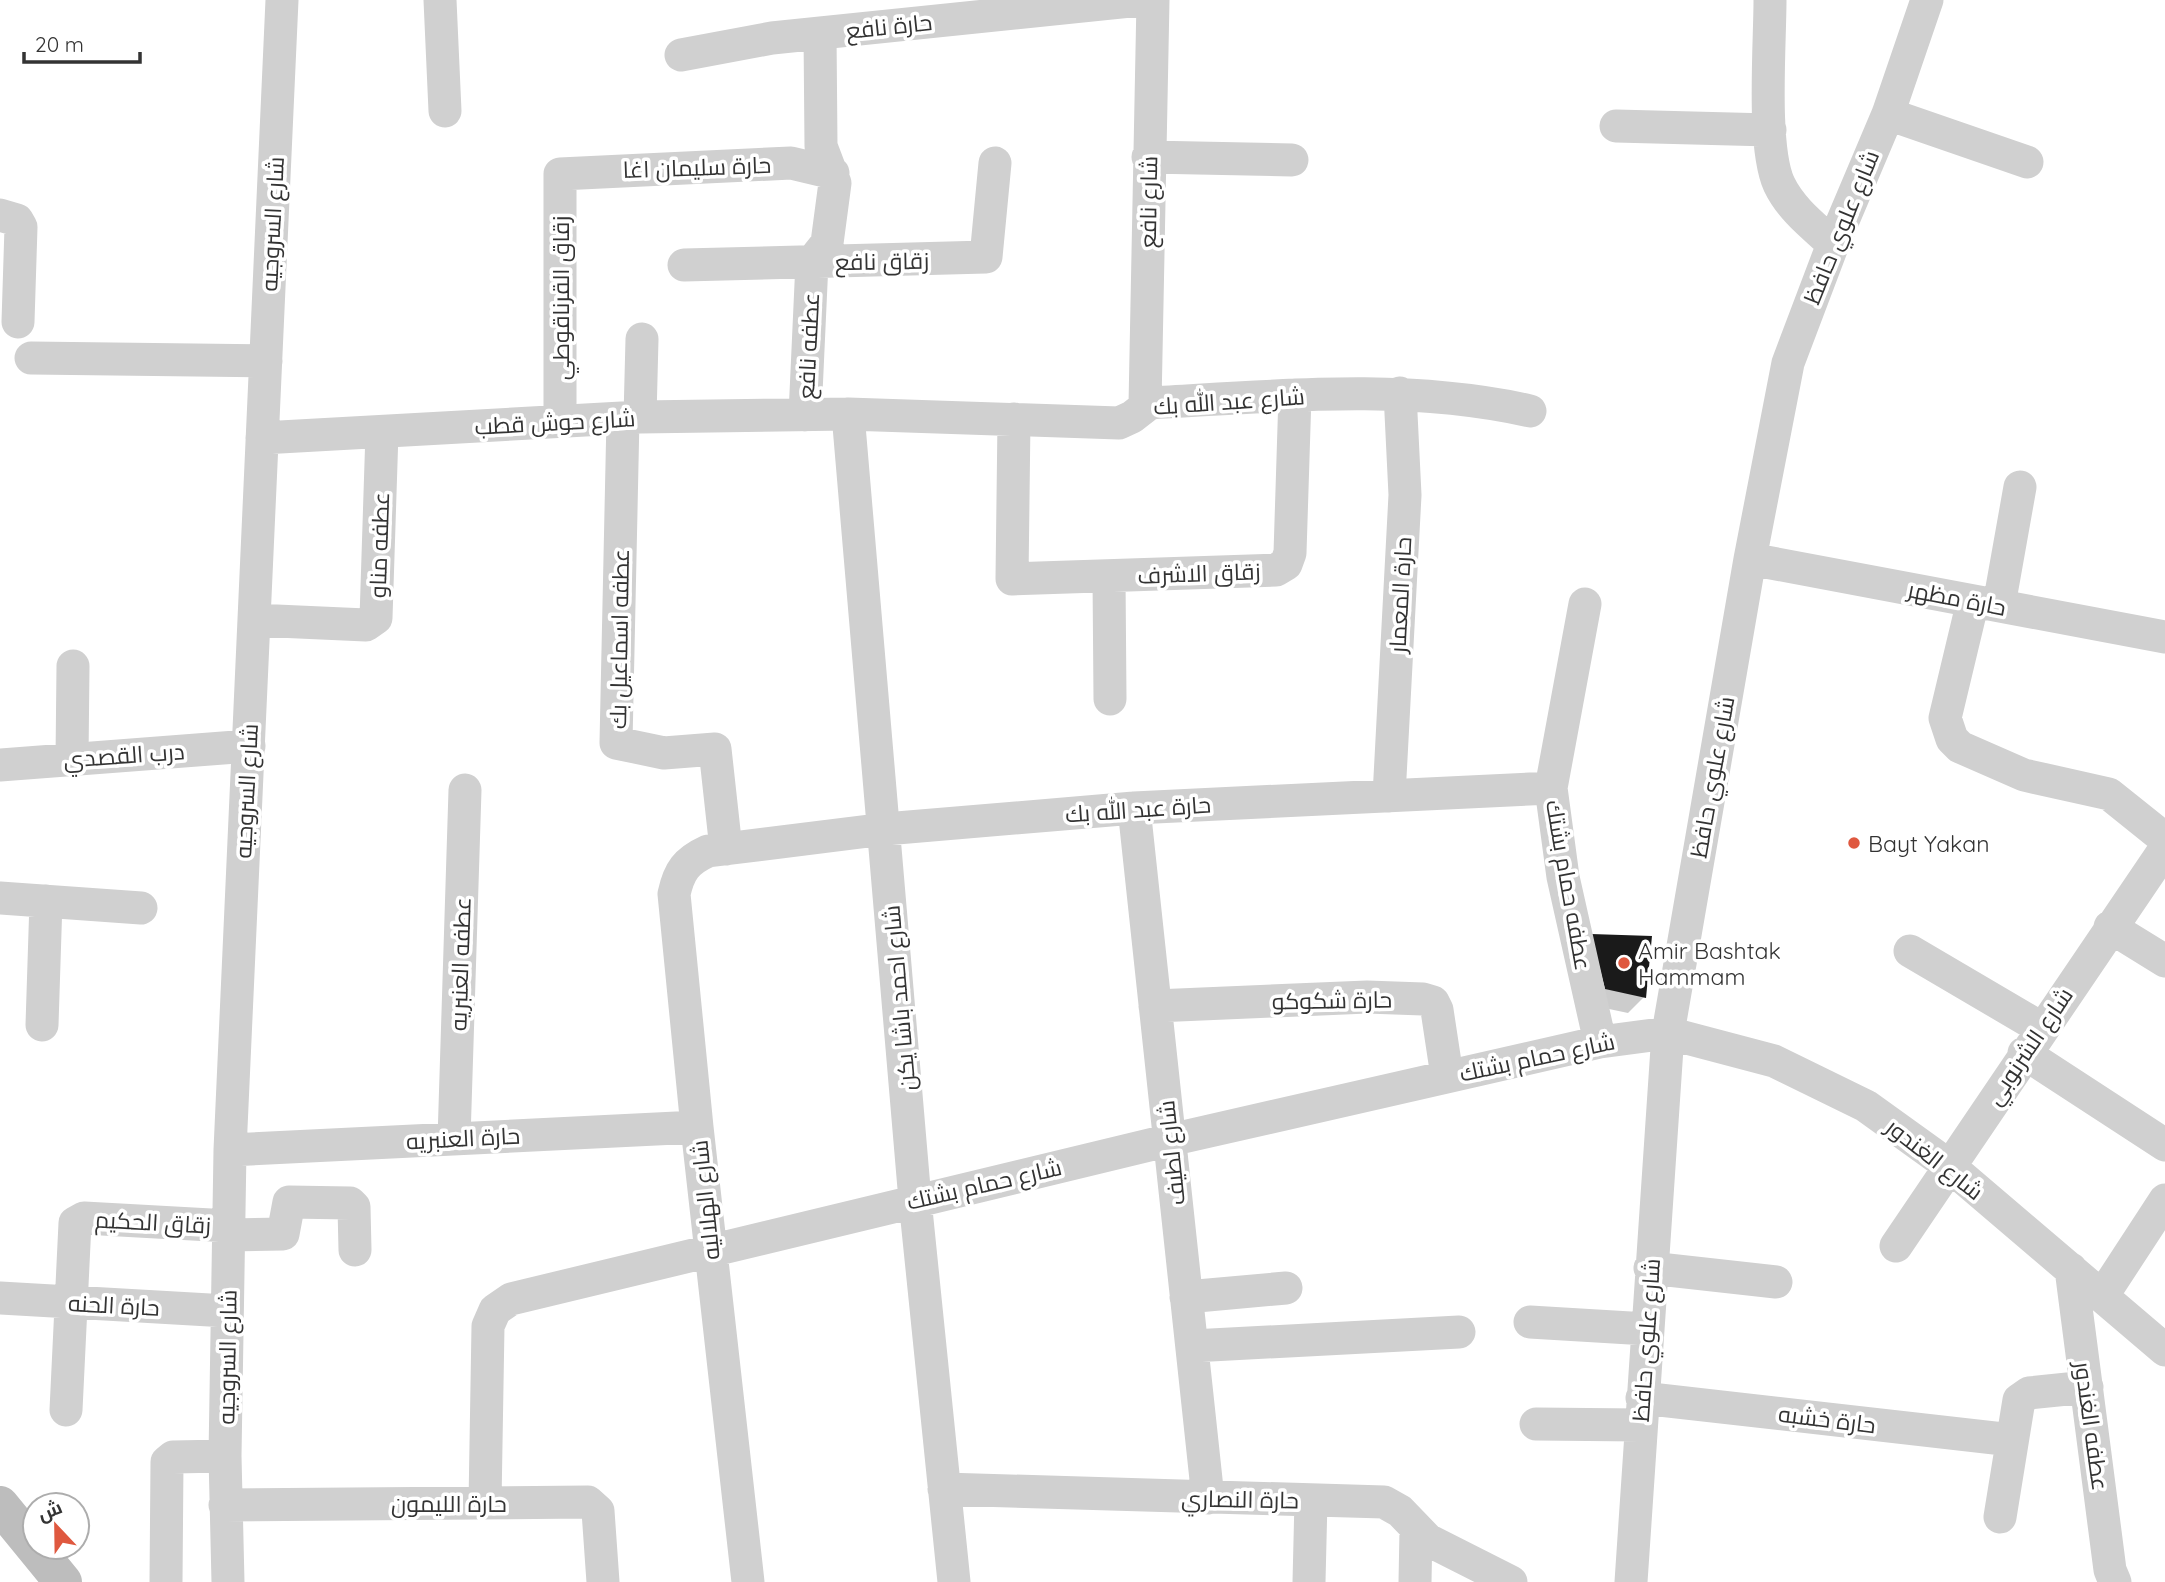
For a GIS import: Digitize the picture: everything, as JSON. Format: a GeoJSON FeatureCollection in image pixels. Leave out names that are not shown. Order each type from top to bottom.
{"type":"FeatureCollection","features":[{"type":"Feature","properties":{"kind":"main road"},"geometry":{"type":"LineString","coordinates":[[0,1505],[63,1582]]}},
{"type":"Feature","properties":{"kind":"street","name":"شارع السروجيه"},"geometry":{"type":"LineString","coordinates":[[228,1582],[225,1456],[230,1150],[282,0]]}},
{"type":"Feature","properties":{"kind":"street"},"geometry":{"type":"LineString","coordinates":[[440,0],[444,111]]}},
{"type":"Feature","properties":{"kind":"street","name":"حارة نافع"},"geometry":{"type":"LineString","coordinates":[[681,55],[772,38],[1140,0]]}},
{"type":"Feature","properties":{"kind":"street","name":"شارع نافع"},"geometry":{"type":"LineString","coordinates":[[1145,405],[1153,0]]}},
{"type":"Feature","properties":{"kind":"street"},"geometry":{"type":"LineString","coordinates":[[1770,0],[1770,151],[1778,183],[1795,210],[1833,244]]}},
{"type":"Feature","properties":{"kind":"street","name":"شارع علوي حافظ"},"geometry":{"type":"LineString","coordinates":[[1631,1582],[1668,1033],[1750,559],[1788,363],[1833,244],[1888,114],[1927,0]]}},
{"type":"Feature","properties":{"kind":"street","name":"عطفه نافع"},"geometry":{"type":"LineString","coordinates":[[805,415],[812,262],[821,252],[830,232],[833,173],[821,146],[820,33]]}},
{"type":"Feature","properties":{"kind":"street"},"geometry":{"type":"LineString","coordinates":[[1888,114],[2027,162]]}},
{"type":"Feature","properties":{"kind":"street"},"geometry":{"type":"LineString","coordinates":[[1616,126],[1770,130]]}},
{"type":"Feature","properties":{"kind":"street"},"geometry":{"type":"LineString","coordinates":[[1148,157],[1293,160]]}},
{"type":"Feature","properties":{"kind":"street","name":"حارة سليمان اغا"},"geometry":{"type":"LineString","coordinates":[[560,174],[792,163],[833,173]]}},
{"type":"Feature","properties":{"kind":"street","name":"زقاق نافع"},"geometry":{"type":"LineString","coordinates":[[684,265],[986,257],[995,163]]}},
{"type":"Feature","properties":{"kind":"street","name":"زقاق القرناقوطي"},"geometry":{"type":"LineString","coordinates":[[560,174],[561,421]]}},
{"type":"Feature","properties":{"kind":"street"},"geometry":{"type":"LineString","coordinates":[[0,215],[17,220],[21,227],[18,322]]}},
{"type":"Feature","properties":{"kind":"street"},"geometry":{"type":"LineString","coordinates":[[632,417],[642,339]]}},
{"type":"Feature","properties":{"kind":"street"},"geometry":{"type":"LineString","coordinates":[[31,358],[266,361]]}},
{"type":"Feature","properties":{"kind":"street","name":"شارع عبد الله بك"},"geometry":{"type":"LineString","coordinates":[[848,414],[1119,423],[1132,418],[1145,405],[1296,395],[1401,393],[1477,399],[1530,411]]}},
{"type":"Feature","properties":{"kind":"street","name":"حارة المعمار"},"geometry":{"type":"LineString","coordinates":[[1389,796],[1405,495],[1401,393]]}},
{"type":"Feature","properties":{"kind":"street","name":"زقاق الاشرف"},"geometry":{"type":"LineString","coordinates":[[1110,577],[1276,570],[1286,564],[1290,553],[1296,395]]}},
{"type":"Feature","properties":{"kind":"street","name":"شارع حوش قطب"},"geometry":{"type":"LineString","coordinates":[[262,438],[632,417],[848,414]]}},
{"type":"Feature","properties":{"kind":"street","name":"شارع احمد باشا يكن"},"geometry":{"type":"LineString","coordinates":[[848,414],[915,1200],[954,1582]]}},
{"type":"Feature","properties":{"kind":"street","name":"عطفه اسماعيل بك"},"geometry":{"type":"LineString","coordinates":[[632,417],[617,743],[664,753],[715,749],[726,849]]}},
{"type":"Feature","properties":{"kind":"street"},"geometry":{"type":"LineString","coordinates":[[1014,419],[1012,579],[1110,577],[1110,699]]}},
{"type":"Feature","properties":{"kind":"street","name":"عطفه مناو"},"geometry":{"type":"LineString","coordinates":[[254,620],[366,625],[376,618],[382,432]]}},
{"type":"Feature","properties":{"kind":"street"},"geometry":{"type":"LineString","coordinates":[[2021,487],[1986,603],[1947,706],[1947,729],[1960,747],[2024,775],[2109,794],[2165,839]]}},
{"type":"Feature","properties":{"kind":"street","name":"حارة مظهر"},"geometry":{"type":"LineString","coordinates":[[1750,559],[2165,637]]}},
{"type":"Feature","properties":{"kind":"street","name":"عطفه حمام بشتك"},"geometry":{"type":"LineString","coordinates":[[1585,604],[1551,788],[1563,877],[1600,1042]]}},
{"type":"Feature","properties":{"kind":"street"},"geometry":{"type":"LineString","coordinates":[[72,759],[73,666]]}},
{"type":"Feature","properties":{"kind":"street","name":"درب القصدي"},"geometry":{"type":"LineString","coordinates":[[0,765],[249,746]]}},
{"type":"Feature","properties":{"kind":"street","name":"حارة عبد الله بك"},"geometry":{"type":"LineString","coordinates":[[726,849],[885,829],[1134,808],[1551,788]]}},
{"type":"Feature","properties":{"kind":"street","name":"عطفه العنبريه"},"geometry":{"type":"LineString","coordinates":[[454,1139],[465,790]]}},
{"type":"Feature","properties":{"kind":"street","name":"شارع لطيف"},"geometry":{"type":"LineString","coordinates":[[1134,808],[1208,1498]]}},
{"type":"Feature","properties":{"kind":"street","name":"شارع الهلاليه"},"geometry":{"type":"LineString","coordinates":[[726,849],[708,852],[690,860],[678,875],[674,894],[710,1251],[748,1582]]}},
{"type":"Feature","properties":{"kind":"street","name":"شارع الشرنوبي"},"geometry":{"type":"LineString","coordinates":[[1896,1246],[2165,849]]}},
{"type":"Feature","properties":{"kind":"street"},"geometry":{"type":"LineString","coordinates":[[0,898],[141,908]]}},
{"type":"Feature","properties":{"kind":"street"},"geometry":{"type":"LineString","coordinates":[[42,1025],[46,901]]}},
{"type":"Feature","properties":{"kind":"street"},"geometry":{"type":"LineString","coordinates":[[2110,927],[2165,961]]}},
{"type":"Feature","properties":{"kind":"street"},"geometry":{"type":"LineString","coordinates":[[1910,950],[2033,1041],[2165,1145]]}},
{"type":"Feature","properties":{"kind":"street","name":"حارة شكوكو"},"geometry":{"type":"LineString","coordinates":[[1155,1006],[1367,998],[1423,999],[1433,1002],[1437,1010],[1447,1076]]}},
{"type":"Feature","properties":{"kind":"street","name":"شارع حمام بشتك"},"geometry":{"type":"LineString","coordinates":[[485,1503],[485,1344],[488,1326],[495,1310],[511,1299],[915,1200],[1447,1076],[1600,1042],[1668,1033]]}},
{"type":"Feature","properties":{"kind":"street","name":"شارع الغندور"},"geometry":{"type":"LineString","coordinates":[[1668,1033],[1774,1061],[1866,1106],[1948,1166],[2165,1350]]}},
{"type":"Feature","properties":{"kind":"street","name":"حارة العنبريه"},"geometry":{"type":"LineString","coordinates":[[230,1150],[697,1127]]}},
{"type":"Feature","properties":{"kind":"street"},"geometry":{"type":"LineString","coordinates":[[2103,1295],[2165,1200]]}},
{"type":"Feature","properties":{"kind":"street"},"geometry":{"type":"LineString","coordinates":[[229,1230],[283,1234],[289,1202],[350,1203],[354,1207],[355,1250]]}},
{"type":"Feature","properties":{"kind":"street","name":"زقاق الحكيم"},"geometry":{"type":"LineString","coordinates":[[74,1303],[75,1228],[79,1219],[229,1230]]}},
{"type":"Feature","properties":{"kind":"street"},"geometry":{"type":"LineString","coordinates":[[1650,1269],[1776,1282]]}},
{"type":"Feature","properties":{"kind":"street","name":"عطفه الغندور"},"geometry":{"type":"LineString","coordinates":[[2071,1269],[2110,1570],[2115,1582]]}},
{"type":"Feature","properties":{"kind":"street"},"geometry":{"type":"LineString","coordinates":[[1186,1297],[1286,1288]]}},
{"type":"Feature","properties":{"kind":"street","name":"حارة الحنه"},"geometry":{"type":"LineString","coordinates":[[0,1298],[227,1311]]}},
{"type":"Feature","properties":{"kind":"street"},"geometry":{"type":"LineString","coordinates":[[66,1410],[74,1303]]}},
{"type":"Feature","properties":{"kind":"street"},"geometry":{"type":"LineString","coordinates":[[1530,1322],[1647,1329]]}},
{"type":"Feature","properties":{"kind":"street"},"geometry":{"type":"LineString","coordinates":[[1192,1346],[1459,1332]]}},
{"type":"Feature","properties":{"kind":"street"},"geometry":{"type":"LineString","coordinates":[[2000,1517],[2017,1405],[2024,1396],[2087,1387]]}},
{"type":"Feature","properties":{"kind":"street","name":"حارة خشبه"},"geometry":{"type":"LineString","coordinates":[[1536,1424],[1641,1411],[2012,1440]]}},
{"type":"Feature","properties":{"kind":"street"},"geometry":{"type":"LineString","coordinates":[[166,1582],[169,1459],[225,1456]]}},
{"type":"Feature","properties":{"kind":"street","name":"حارة النصاري"},"geometry":{"type":"LineString","coordinates":[[944,1489],[1384,1502],[1400,1511],[1428,1540],[1511,1582]]}},
{"type":"Feature","properties":{"kind":"street"},"geometry":{"type":"LineString","coordinates":[[1309,1582],[1311,1500]]}},
{"type":"Feature","properties":{"kind":"street","name":"حارة الليمون"},"geometry":{"type":"LineString","coordinates":[[225,1504],[588,1502],[594,1505],[603,1582]]}},
{"type":"Feature","properties":{"kind":"street"},"geometry":{"type":"LineString","coordinates":[[1415,1582],[1416,1530]]}},
{"type":"Feature","properties":{"kind":"building","name":"Amir Bashtak Hammam"},"geometry":{"type":"Polygon","coordinates":[[[1591,934],[1652,936],[1646,998],[1605,989],[1591,934]]]}},
{"type":"Feature","properties":{"kind":"place","name":"Bayt Yakan"},"geometry":{"type":"Point","coordinates":[1854,843]}},
{"type":"Feature","properties":{"kind":"place","name":"Amir Bashtak Hammam"},"geometry":{"type":"Point","coordinates":[1624,963]}}]}
